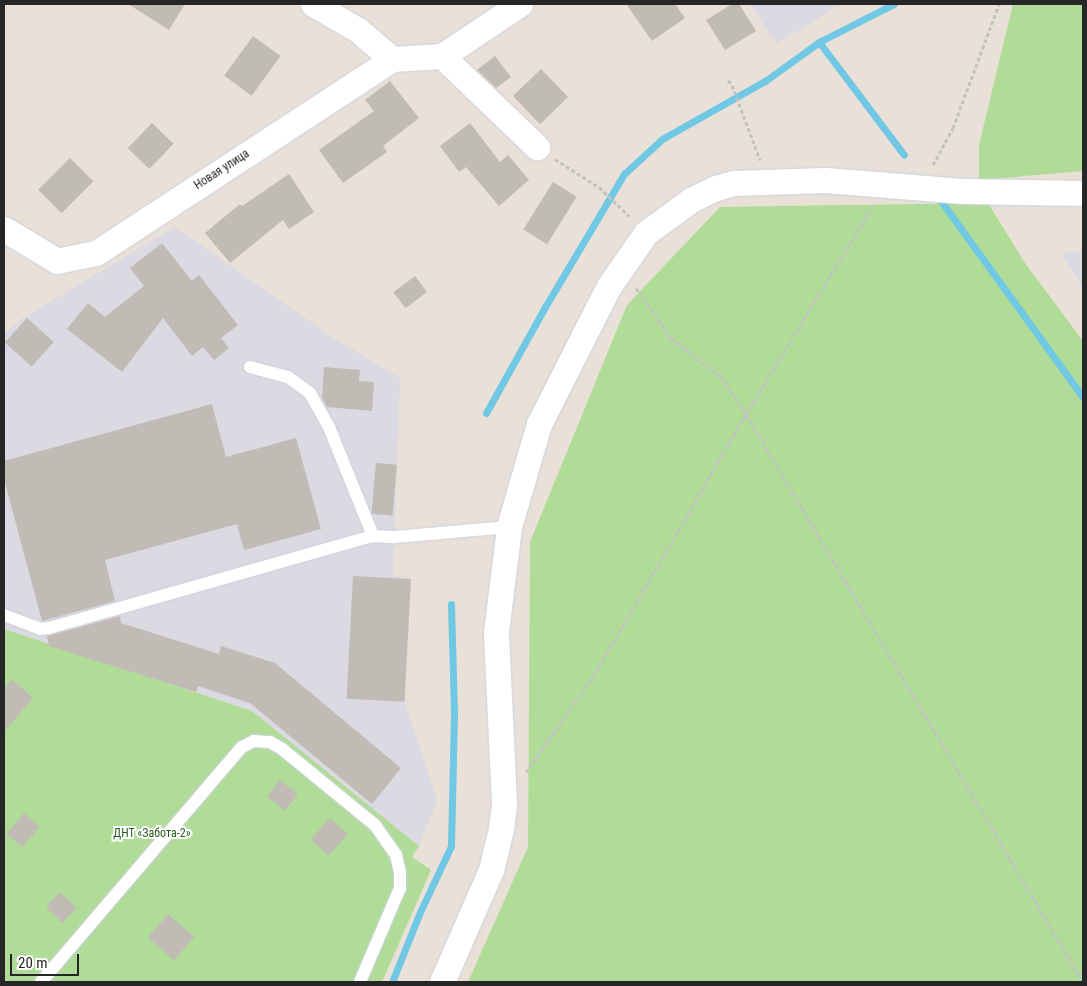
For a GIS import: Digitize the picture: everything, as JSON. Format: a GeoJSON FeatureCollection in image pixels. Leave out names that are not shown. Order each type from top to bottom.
{"type":"FeatureCollection","features":[{"type":"Feature","properties":{"kind":"street"},"geometry":{"type":"LineString","coordinates":[[313,4],[358,30],[392,59]]}},
{"type":"Feature","properties":{"kind":"street"},"geometry":{"type":"LineString","coordinates":[[520,4],[442,56],[537,147]]}},
{"type":"Feature","properties":{"kind":"street","name":"Новая улица"},"geometry":{"type":"LineString","coordinates":[[4,229],[57,262],[96,253],[392,59],[442,56]]}},
{"type":"Feature","properties":{"kind":"street"},"geometry":{"type":"LineString","coordinates":[[442,982],[490,870],[504,803],[496,632],[509,527],[539,424],[609,286],[646,233],[692,200],[716,188],[734,183],[825,180],[922,188],[1083,193]]}},
{"type":"Feature","properties":{"kind":"lane"},"geometry":{"type":"LineString","coordinates":[[250,367],[288,377],[310,393],[329,427],[373,536]]}},
{"type":"Feature","properties":{"kind":"lane"},"geometry":{"type":"LineString","coordinates":[[4,616],[40,629],[49,628],[373,536],[395,537],[509,527]]}},
{"type":"Feature","properties":{"kind":"lane"},"geometry":{"type":"LineString","coordinates":[[41,982],[242,747],[254,741],[270,742],[282,749],[375,825],[396,855],[400,872],[400,888],[360,982]]}},
{"type":"Feature","properties":{"kind":"path"},"geometry":{"type":"LineString","coordinates":[[922,188],[953,128],[999,4]]}},
{"type":"Feature","properties":{"kind":"path"},"geometry":{"type":"LineString","coordinates":[[728,80],[732,85],[768,181]]}},
{"type":"Feature","properties":{"kind":"path"},"geometry":{"type":"LineString","coordinates":[[537,147],[599,187],[634,221]]}},
{"type":"Feature","properties":{"kind":"path"},"geometry":{"type":"LineString","coordinates":[[504,803],[592,678],[746,414],[886,186]]}},
{"type":"Feature","properties":{"kind":"path"},"geometry":{"type":"LineString","coordinates":[[635,286],[671,338],[720,376],[746,414],[1083,982]]}},
{"type":"Feature","properties":{"kind":"shaded area"},"geometry":{"type":"Polygon","coordinates":[[[750,4],[842,4],[776,44],[750,4]]]}},
{"type":"Feature","properties":{"kind":"shaded area"},"geometry":{"type":"Polygon","coordinates":[[[175,227],[334,338],[400,378],[393,576],[411,579],[405,702],[437,801],[419,846],[252,711],[4,629],[4,334],[21,319],[175,227]]]}},
{"type":"Feature","properties":{"kind":"shaded area"},"geometry":{"type":"Polygon","coordinates":[[[1083,250],[1083,287],[1061,254],[1083,250]]]}},
{"type":"Feature","properties":{"kind":"green space"},"geometry":{"type":"Polygon","coordinates":[[[1013,4],[1083,4],[1083,171],[979,180],[979,145],[1013,4]]]}},
{"type":"Feature","properties":{"kind":"green space"},"geometry":{"type":"Polygon","coordinates":[[[988,203],[1025,263],[1083,341],[1083,982],[468,982],[528,847],[530,542],[627,305],[720,207],[988,203]]]}},
{"type":"Feature","properties":{"kind":"green space","name":"ДНТ «Забота-2»"},"geometry":{"type":"Polygon","coordinates":[[[4,629],[252,711],[419,846],[412,857],[431,870],[382,982],[4,982],[4,629]]]}},
{"type":"Feature","properties":{"kind":"building"},"geometry":{"type":"Polygon","coordinates":[[[128,4],[185,4],[169,30],[128,4]]]}},
{"type":"Feature","properties":{"kind":"building"},"geometry":{"type":"Polygon","coordinates":[[[626,4],[675,4],[685,18],[652,41],[626,4]]]}},
{"type":"Feature","properties":{"kind":"building"},"geometry":{"type":"Polygon","coordinates":[[[732,4],[739,4],[756,31],[725,50],[706,20],[732,4]]]}},
{"type":"Feature","properties":{"kind":"building"},"geometry":{"type":"Polygon","coordinates":[[[253,36],[281,56],[252,96],[224,76],[253,36]]]}},
{"type":"Feature","properties":{"kind":"building"},"geometry":{"type":"Polygon","coordinates":[[[495,56],[511,77],[496,88],[477,70],[495,56]]]}},
{"type":"Feature","properties":{"kind":"building"},"geometry":{"type":"Polygon","coordinates":[[[541,69],[568,97],[540,124],[513,96],[541,69]]]}},
{"type":"Feature","properties":{"kind":"building"},"geometry":{"type":"Polygon","coordinates":[[[390,81],[419,118],[383,146],[387,152],[343,183],[319,150],[374,111],[365,100],[390,81]]]}},
{"type":"Feature","properties":{"kind":"building"},"geometry":{"type":"Polygon","coordinates":[[[152,123],[174,144],[149,169],[128,148],[152,123]]]}},
{"type":"Feature","properties":{"kind":"building"},"geometry":{"type":"Polygon","coordinates":[[[470,123],[500,162],[508,155],[529,180],[499,206],[466,167],[459,172],[440,146],[470,123]]]}},
{"type":"Feature","properties":{"kind":"building"},"geometry":{"type":"Polygon","coordinates":[[[70,158],[93,181],[62,213],[38,190],[70,158]]]}},
{"type":"Feature","properties":{"kind":"building"},"geometry":{"type":"Polygon","coordinates":[[[289,174],[314,212],[289,229],[283,220],[230,263],[205,233],[240,204],[242,206],[289,174]]]}},
{"type":"Feature","properties":{"kind":"building"},"geometry":{"type":"Polygon","coordinates":[[[553,182],[577,197],[547,244],[523,229],[553,182]]]}},
{"type":"Feature","properties":{"kind":"building"},"geometry":{"type":"Polygon","coordinates":[[[162,243],[192,281],[199,275],[238,325],[221,338],[229,348],[214,360],[203,347],[192,356],[163,318],[122,372],[67,329],[88,303],[105,317],[144,286],[130,268],[162,243]]]}},
{"type":"Feature","properties":{"kind":"building"},"geometry":{"type":"Polygon","coordinates":[[[415,276],[427,292],[405,308],[393,292],[415,276]]]}},
{"type":"Feature","properties":{"kind":"building"},"geometry":{"type":"Polygon","coordinates":[[[27,318],[54,342],[32,367],[5,343],[27,318]]]}},
{"type":"Feature","properties":{"kind":"building"},"geometry":{"type":"Polygon","coordinates":[[[324,367],[360,370],[359,381],[374,382],[372,411],[327,407],[322,397],[324,367]]]}},
{"type":"Feature","properties":{"kind":"building"},"geometry":{"type":"Polygon","coordinates":[[[212,404],[226,457],[296,438],[321,529],[244,550],[237,524],[105,560],[115,601],[42,621],[4,479],[4,461],[212,404]]]}},
{"type":"Feature","properties":{"kind":"building"},"geometry":{"type":"Polygon","coordinates":[[[376,463],[397,465],[392,516],[372,514],[376,463]]]}},
{"type":"Feature","properties":{"kind":"building"},"geometry":{"type":"Polygon","coordinates":[[[353,576],[411,579],[404,702],[347,699],[353,576]]]}},
{"type":"Feature","properties":{"kind":"building"},"geometry":{"type":"Polygon","coordinates":[[[120,616],[121,623],[219,654],[221,646],[275,663],[401,768],[372,804],[250,703],[198,686],[196,692],[49,646],[47,636],[120,616]]]}},
{"type":"Feature","properties":{"kind":"building"},"geometry":{"type":"Polygon","coordinates":[[[12,679],[33,698],[4,732],[4,689],[12,679]]]}},
{"type":"Feature","properties":{"kind":"building"},"geometry":{"type":"Polygon","coordinates":[[[280,780],[298,794],[285,811],[267,797],[280,780]]]}},
{"type":"Feature","properties":{"kind":"building"},"geometry":{"type":"Polygon","coordinates":[[[24,813],[40,827],[22,847],[6,833],[24,813]]]}},
{"type":"Feature","properties":{"kind":"building"},"geometry":{"type":"Polygon","coordinates":[[[330,818],[348,834],[328,856],[311,840],[330,818]]]}},
{"type":"Feature","properties":{"kind":"building"},"geometry":{"type":"Polygon","coordinates":[[[60,892],[77,908],[62,923],[46,907],[60,892]]]}},
{"type":"Feature","properties":{"kind":"building"},"geometry":{"type":"Polygon","coordinates":[[[168,914],[194,937],[174,960],[148,937],[168,914]]]}},
{"type":"Feature","properties":{"kind":"waterway"},"geometry":{"type":"LineString","coordinates":[[486,413],[545,307],[624,174],[662,139],[765,81],[819,42],[894,4]]}},
{"type":"Feature","properties":{"kind":"waterway"},"geometry":{"type":"LineString","coordinates":[[819,42],[904,155]]}},
{"type":"Feature","properties":{"kind":"waterway"},"geometry":{"type":"LineString","coordinates":[[938,197],[1083,397]]}},
{"type":"Feature","properties":{"kind":"waterway"},"geometry":{"type":"LineString","coordinates":[[392,982],[420,912],[451,846],[454,712],[451,604]]}}]}
